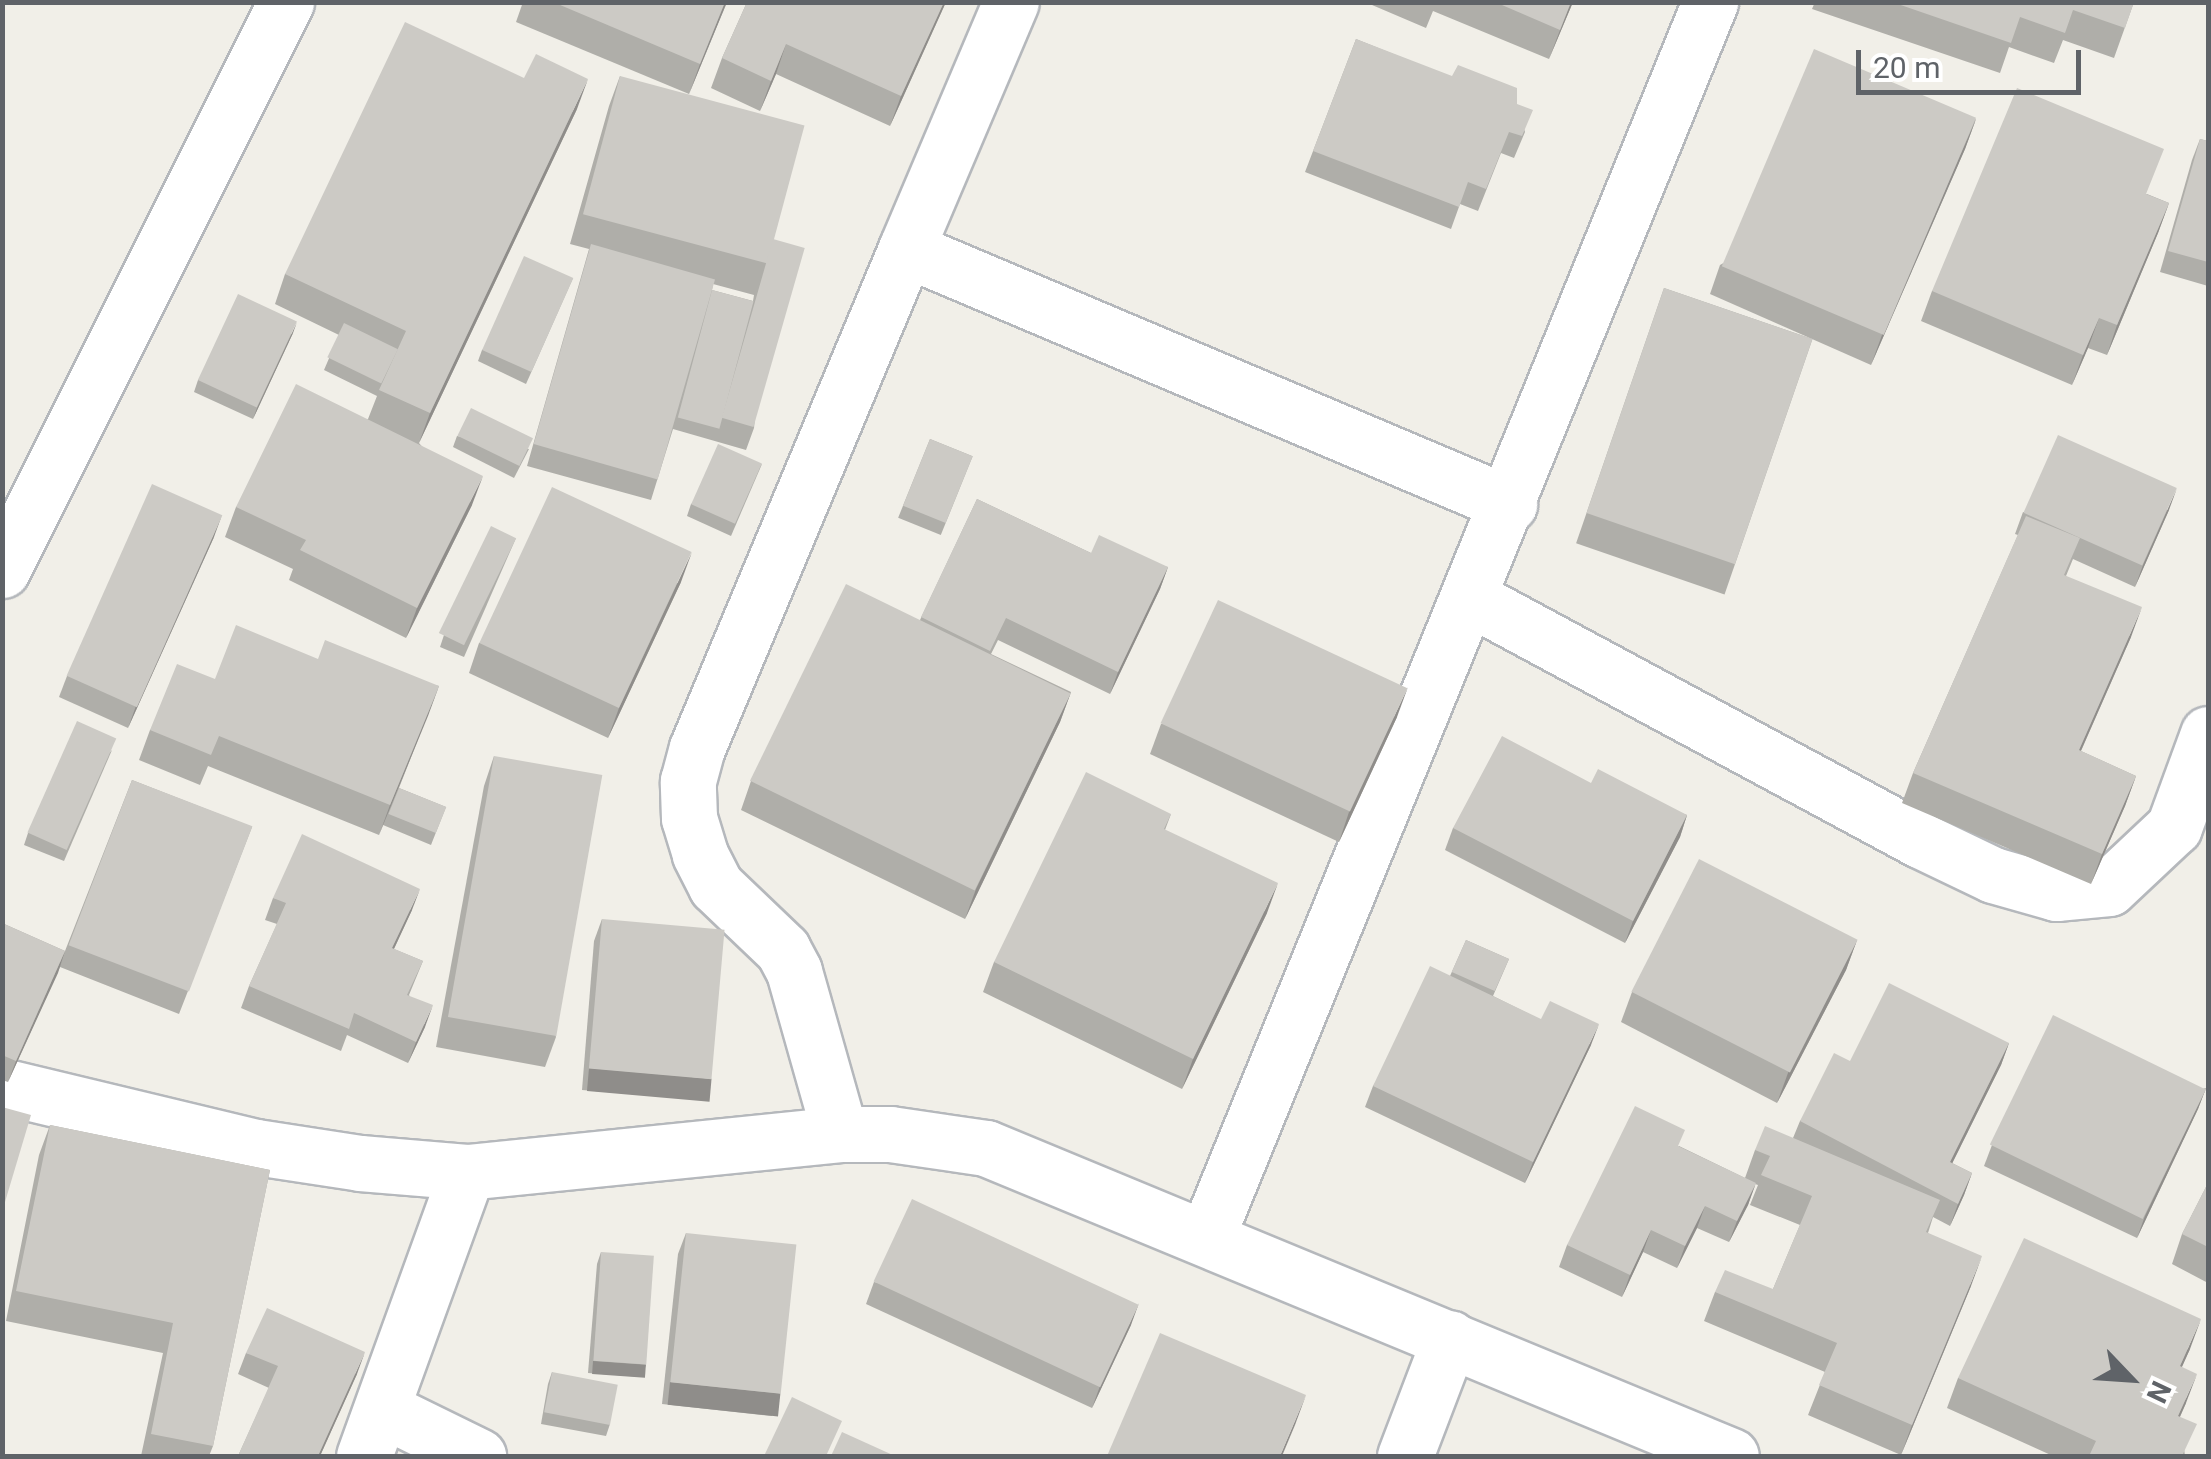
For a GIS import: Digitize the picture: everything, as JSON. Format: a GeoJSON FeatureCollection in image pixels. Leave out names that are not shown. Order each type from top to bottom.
{"type":"FeatureCollection","features":[{"type":"Feature","properties":{"kind":"street"},"geometry":{"type":"LineString","coordinates":[[2,570],[25,473],[286,2]]}},
{"type":"Feature","properties":{"kind":"street"},"geometry":{"type":"LineString","coordinates":[[840,1134],[794,971],[783,950],[716,886],[700,854],[689,818],[688,782],[696,748],[1012,2]]}},
{"type":"Feature","properties":{"kind":"street"},"geometry":{"type":"LineString","coordinates":[[1207,1236],[1710,2]]}},
{"type":"Feature","properties":{"kind":"street"},"geometry":{"type":"LineString","coordinates":[[906,249],[1508,504]]}},
{"type":"Feature","properties":{"kind":"street"},"geometry":{"type":"LineString","coordinates":[[1470,598],[1920,840],[1994,876],[2056,893],[2108,888],[2174,827],[2208,734]]}},
{"type":"Feature","properties":{"kind":"street"},"geometry":{"type":"LineString","coordinates":[[2,1086],[256,1147],[360,1163],[467,1172],[840,1134],[890,1134],[986,1148],[1207,1236],[1731,1456]]}},
{"type":"Feature","properties":{"kind":"street"},"geometry":{"type":"LineString","coordinates":[[467,1172],[374,1433],[478,1456]]}},
{"type":"Feature","properties":{"kind":"street"},"geometry":{"type":"LineString","coordinates":[[1406,1456],[1450,1338]]}},
{"type":"Feature","properties":{"kind":"building"},"geometry":{"type":"Polygon","coordinates":[[[553,2],[725,2],[700,64],[553,2]]]}},
{"type":"Feature","properties":{"kind":"building"},"geometry":{"type":"Polygon","coordinates":[[[747,2],[944,2],[901,96],[786,44],[771,81],[722,58],[747,2]]]}},
{"type":"Feature","properties":{"kind":"building"},"geometry":{"type":"Polygon","coordinates":[[[1495,2],[1571,2],[1560,30],[1495,2]]]}},
{"type":"Feature","properties":{"kind":"building"},"geometry":{"type":"Polygon","coordinates":[[[1892,2],[2134,2],[2125,28],[2073,10],[2065,33],[2020,17],[2011,43],[1892,2]]]}},
{"type":"Feature","properties":{"kind":"building"},"geometry":{"type":"Polygon","coordinates":[[[405,22],[524,78],[536,54],[588,79],[430,413],[379,390],[406,331],[285,274],[405,22]]]}},
{"type":"Feature","properties":{"kind":"building"},"geometry":{"type":"Polygon","coordinates":[[[1356,39],[1452,76],[1458,65],[1517,88],[1517,104],[1533,110],[1522,136],[1509,132],[1486,189],[1468,182],[1459,207],[1313,151],[1356,39]]]}},
{"type":"Feature","properties":{"kind":"building"},"geometry":{"type":"Polygon","coordinates":[[[1814,49],[1976,118],[1884,335],[1722,266],[1814,49]]]}},
{"type":"Feature","properties":{"kind":"building"},"geometry":{"type":"Polygon","coordinates":[[[620,76],[804,125],[767,264],[583,214],[620,76]]]}},
{"type":"Feature","properties":{"kind":"building"},"geometry":{"type":"Polygon","coordinates":[[[2017,88],[2164,149],[2146,194],[2169,203],[2117,325],[2099,318],[2083,355],[1932,291],[2017,88]]]}},
{"type":"Feature","properties":{"kind":"building"},"geometry":{"type":"Polygon","coordinates":[[[2200,139],[2208,141],[2208,262],[2168,251],[2200,139]]]}},
{"type":"Feature","properties":{"kind":"building"},"geometry":{"type":"Polygon","coordinates":[[[773,239],[805,248],[753,427],[722,418],[773,239]]]}},
{"type":"Feature","properties":{"kind":"building"},"geometry":{"type":"Polygon","coordinates":[[[591,244],[715,280],[658,479],[534,444],[591,244]]]}},
{"type":"Feature","properties":{"kind":"building"},"geometry":{"type":"Polygon","coordinates":[[[524,256],[573,278],[531,372],[482,350],[524,256]]]}},
{"type":"Feature","properties":{"kind":"building"},"geometry":{"type":"Polygon","coordinates":[[[1664,288],[1812,339],[1735,564],[1587,513],[1664,288]]]}},
{"type":"Feature","properties":{"kind":"building"},"geometry":{"type":"Polygon","coordinates":[[[712,290],[754,301],[719,429],[678,418],[712,290]]]}},
{"type":"Feature","properties":{"kind":"building"},"geometry":{"type":"Polygon","coordinates":[[[238,294],[297,321],[257,408],[198,380],[238,294]]]}},
{"type":"Feature","properties":{"kind":"building"},"geometry":{"type":"Polygon","coordinates":[[[344,323],[398,349],[381,383],[327,357],[344,323]]]}},
{"type":"Feature","properties":{"kind":"building"},"geometry":{"type":"Polygon","coordinates":[[[296,384],[483,476],[417,608],[300,550],[306,540],[236,507],[296,384]]]}},
{"type":"Feature","properties":{"kind":"building"},"geometry":{"type":"Polygon","coordinates":[[[471,408],[533,438],[519,466],[457,436],[471,408]]]}},
{"type":"Feature","properties":{"kind":"building"},"geometry":{"type":"Polygon","coordinates":[[[2058,435],[2177,488],[2142,566],[2023,513],[2058,435]]]}},
{"type":"Feature","properties":{"kind":"building"},"geometry":{"type":"Polygon","coordinates":[[[930,439],[973,456],[946,523],[903,506],[930,439]]]}},
{"type":"Feature","properties":{"kind":"building"},"geometry":{"type":"Polygon","coordinates":[[[718,444],[762,464],[735,524],[691,504],[718,444]]]}},
{"type":"Feature","properties":{"kind":"building"},"geometry":{"type":"Polygon","coordinates":[[[152,484],[222,515],[137,707],[67,676],[152,484]]]}},
{"type":"Feature","properties":{"kind":"building"},"geometry":{"type":"Polygon","coordinates":[[[552,487],[692,552],[619,708],[479,643],[552,487]]]}},
{"type":"Feature","properties":{"kind":"building"},"geometry":{"type":"Polygon","coordinates":[[[977,499],[1091,553],[1099,535],[1168,567],[1118,672],[1006,618],[990,651],[921,617],[977,499]]]}},
{"type":"Feature","properties":{"kind":"building"},"geometry":{"type":"Polygon","coordinates":[[[2026,516],[2080,538],[2064,575],[2142,607],[2079,750],[2136,776],[2102,854],[1913,773],[2026,516]]]}},
{"type":"Feature","properties":{"kind":"building"},"geometry":{"type":"Polygon","coordinates":[[[491,526],[516,538],[464,645],[439,633],[491,526]]]}},
{"type":"Feature","properties":{"kind":"building"},"geometry":{"type":"Polygon","coordinates":[[[846,584],[1071,694],[975,890],[750,781],[846,584]]]}},
{"type":"Feature","properties":{"kind":"building"},"geometry":{"type":"Polygon","coordinates":[[[1218,600],[1407,688],[1350,812],[1161,723],[1218,600]]]}},
{"type":"Feature","properties":{"kind":"building"},"geometry":{"type":"Polygon","coordinates":[[[236,625],[318,659],[325,640],[439,686],[390,805],[219,736],[211,755],[150,730],[177,664],[215,679],[236,625]]]}},
{"type":"Feature","properties":{"kind":"building"},"geometry":{"type":"Polygon","coordinates":[[[77,721],[116,738],[67,850],[27,832],[77,721]]]}},
{"type":"Feature","properties":{"kind":"building"},"geometry":{"type":"Polygon","coordinates":[[[1502,736],[1591,783],[1598,769],[1687,815],[1633,921],[1453,828],[1502,736]]]}},
{"type":"Feature","properties":{"kind":"building"},"geometry":{"type":"Polygon","coordinates":[[[494,756],[602,775],[556,1036],[448,1017],[494,756]]]}},
{"type":"Feature","properties":{"kind":"building"},"geometry":{"type":"Polygon","coordinates":[[[1086,772],[1171,814],[1164,829],[1278,883],[1193,1059],[994,962],[1086,772]]]}},
{"type":"Feature","properties":{"kind":"building"},"geometry":{"type":"Polygon","coordinates":[[[132,780],[252,826],[189,991],[69,945],[132,780]]]}},
{"type":"Feature","properties":{"kind":"building"},"geometry":{"type":"Polygon","coordinates":[[[399,788],[446,807],[436,833],[389,814],[399,788]]]}},
{"type":"Feature","properties":{"kind":"building"},"geometry":{"type":"Polygon","coordinates":[[[302,834],[420,889],[392,948],[423,961],[407,995],[433,1005],[416,1042],[354,1013],[349,1029],[249,986],[286,903],[273,898],[302,834]]]}},
{"type":"Feature","properties":{"kind":"building"},"geometry":{"type":"Polygon","coordinates":[[[1699,859],[1858,940],[1790,1073],[1631,992],[1699,859]]]}},
{"type":"Feature","properties":{"kind":"building"},"geometry":{"type":"Polygon","coordinates":[[[602,919],[725,930],[711,1079],[589,1068],[602,919]]]}},
{"type":"Feature","properties":{"kind":"building"},"geometry":{"type":"Polygon","coordinates":[[[2,923],[65,951],[16,1061],[2,1055],[2,923]]]}},
{"type":"Feature","properties":{"kind":"building"},"geometry":{"type":"Polygon","coordinates":[[[1466,940],[1509,959],[1495,991],[1452,972],[1466,940]]]}},
{"type":"Feature","properties":{"kind":"building"},"geometry":{"type":"Polygon","coordinates":[[[1430,966],[1541,1019],[1550,1001],[1599,1024],[1533,1162],[1373,1086],[1430,966]]]}},
{"type":"Feature","properties":{"kind":"building"},"geometry":{"type":"Polygon","coordinates":[[[1889,983],[2009,1043],[1950,1162],[1972,1173],[1958,1204],[1800,1121],[1834,1053],[1850,1061],[1889,983]]]}},
{"type":"Feature","properties":{"kind":"building"},"geometry":{"type":"Polygon","coordinates":[[[2053,1015],[2206,1090],[2143,1219],[1990,1144],[2053,1015]]]}},
{"type":"Feature","properties":{"kind":"building"},"geometry":{"type":"Polygon","coordinates":[[[1635,1106],[1685,1130],[1678,1146],[1756,1183],[1737,1221],[1705,1206],[1685,1246],[1651,1230],[1630,1275],[1567,1245],[1635,1106]]]}},
{"type":"Feature","properties":{"kind":"building"},"geometry":{"type":"Polygon","coordinates":[[[2,1107],[31,1115],[2,1212],[2,1107]]]}},
{"type":"Feature","properties":{"kind":"building"},"geometry":{"type":"Polygon","coordinates":[[[50,1125],[270,1170],[213,1446],[151,1434],[173,1323],[16,1291],[50,1125]]]}},
{"type":"Feature","properties":{"kind":"building"},"geometry":{"type":"Polygon","coordinates":[[[1765,1126],[1940,1200],[1926,1232],[1982,1256],[1912,1425],[1819,1385],[1837,1343],[1715,1292],[1725,1270],[1773,1289],[1812,1196],[1761,1175],[1770,1156],[1755,1150],[1765,1126]]]}},
{"type":"Feature","properties":{"kind":"building"},"geometry":{"type":"Polygon","coordinates":[[[2208,1183],[2208,1247],[2182,1234],[2208,1183]]]}},
{"type":"Feature","properties":{"kind":"building"},"geometry":{"type":"Polygon","coordinates":[[[912,1199],[1139,1305],[1100,1387],[874,1281],[912,1199]]]}},
{"type":"Feature","properties":{"kind":"building"},"geometry":{"type":"Polygon","coordinates":[[[686,1233],[796,1245],[781,1394],[670,1382],[686,1233]]]}},
{"type":"Feature","properties":{"kind":"building"},"geometry":{"type":"Polygon","coordinates":[[[2024,1238],[2201,1319],[2180,1366],[2197,1374],[2178,1416],[2197,1424],[2182,1456],[2090,1454],[2096,1441],[1958,1378],[2024,1238]]]}},
{"type":"Feature","properties":{"kind":"building"},"geometry":{"type":"Polygon","coordinates":[[[601,1252],[654,1256],[646,1364],[593,1361],[601,1252]]]}},
{"type":"Feature","properties":{"kind":"building"},"geometry":{"type":"Polygon","coordinates":[[[267,1308],[365,1352],[318,1456],[238,1456],[278,1366],[246,1353],[267,1308]]]}},
{"type":"Feature","properties":{"kind":"building"},"geometry":{"type":"Polygon","coordinates":[[[1160,1333],[1306,1395],[1280,1456],[1107,1456],[1160,1333]]]}},
{"type":"Feature","properties":{"kind":"building"},"geometry":{"type":"Polygon","coordinates":[[[552,1372],[618,1385],[610,1425],[544,1412],[552,1372]]]}},
{"type":"Feature","properties":{"kind":"building"},"geometry":{"type":"Polygon","coordinates":[[[792,1397],[842,1421],[826,1456],[764,1456],[792,1397]]]}},
{"type":"Feature","properties":{"kind":"building"},"geometry":{"type":"Polygon","coordinates":[[[842,1432],[895,1456],[831,1456],[842,1432]]]}}]}
